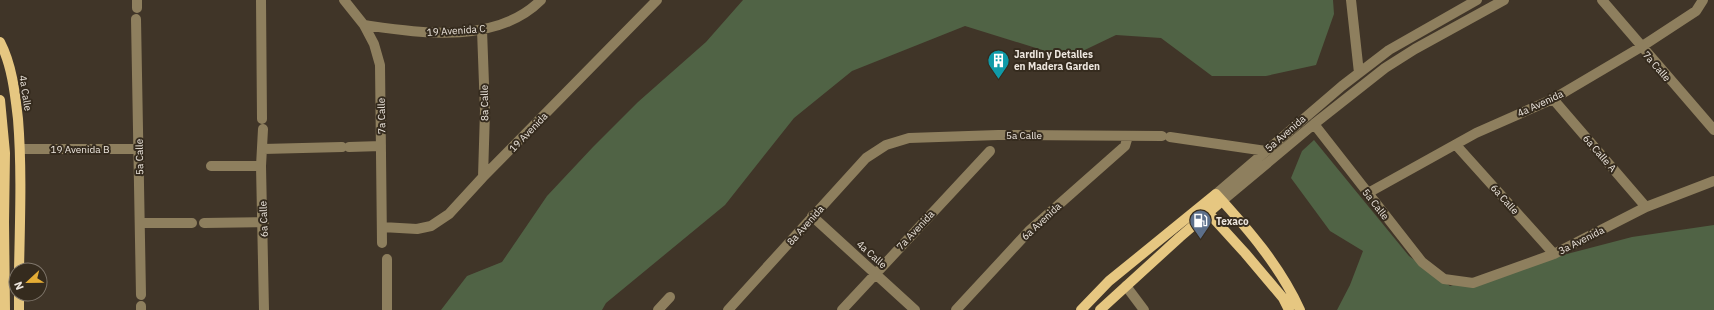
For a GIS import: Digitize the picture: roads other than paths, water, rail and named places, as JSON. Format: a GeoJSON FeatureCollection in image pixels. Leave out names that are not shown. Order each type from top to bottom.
{"type":"FeatureCollection","features":[{"type":"Feature","properties":{"kind":"main road","name":"4a Calle"},"geometry":{"type":"LineString","coordinates":[[0,42],[6,53],[15,92],[20,149],[20,262]]}},
{"type":"Feature","properties":{"kind":"main road"},"geometry":{"type":"LineString","coordinates":[[0,100],[5,153],[2,222],[5,310]]}},
{"type":"Feature","properties":{"kind":"main road"},"geometry":{"type":"LineString","coordinates":[[1219,198],[1272,259],[1300,310]]}},
{"type":"Feature","properties":{"kind":"main road","name":"5a Avenida"},"geometry":{"type":"LineString","coordinates":[[1081,310],[1109,281],[1219,198]]}},
{"type":"Feature","properties":{"kind":"main road"},"geometry":{"type":"LineString","coordinates":[[1204,209],[1283,298],[1288,310]]}},
{"type":"Feature","properties":{"kind":"main road","name":"5a Avenida"},"geometry":{"type":"LineString","coordinates":[[1100,310],[1180,237],[1204,218],[1204,209]]}},
{"type":"Feature","properties":{"kind":"street","name":"6a Calle"},"geometry":{"type":"LineString","coordinates":[[261,0],[263,124],[261,166],[264,222],[264,310]]}},
{"type":"Feature","properties":{"kind":"street","name":"7a Calle"},"geometry":{"type":"LineString","coordinates":[[344,0],[364,25],[374,44],[380,65],[382,243]]}},
{"type":"Feature","properties":{"kind":"street","name":"19 Avenida C"},"geometry":{"type":"LineString","coordinates":[[364,25],[426,33],[482,30],[504,25],[531,10],[541,0]]}},
{"type":"Feature","properties":{"kind":"street","name":"19 Avenida"},"geometry":{"type":"LineString","coordinates":[[382,227],[417,228],[431,226],[449,214],[483,177],[657,0]]}},
{"type":"Feature","properties":{"kind":"street"},"geometry":{"type":"LineString","coordinates":[[1351,0],[1358,73]]}},
{"type":"Feature","properties":{"kind":"street","name":"5a Avenida"},"geometry":{"type":"LineString","coordinates":[[1219,198],[1266,152],[1358,73],[1396,46],[1477,0]]}},
{"type":"Feature","properties":{"kind":"street","name":"5a Avenida"},"geometry":{"type":"LineString","coordinates":[[1219,198],[1351,94],[1404,56],[1504,0]]}},
{"type":"Feature","properties":{"kind":"street","name":"7a Calle"},"geometry":{"type":"LineString","coordinates":[[1602,0],[1641,48],[1714,130]]}},
{"type":"Feature","properties":{"kind":"street","name":"4a Avenida"},"geometry":{"type":"LineString","coordinates":[[1368,193],[1495,124],[1553,99],[1641,48],[1696,11],[1703,0]]}},
{"type":"Feature","properties":{"kind":"street","name":"5a Calle"},"geometry":{"type":"LineString","coordinates":[[136,19],[141,295]]}},
{"type":"Feature","properties":{"kind":"street","name":"8a Calle"},"geometry":{"type":"LineString","coordinates":[[482,30],[485,111],[483,177]]}},
{"type":"Feature","properties":{"kind":"street"},"geometry":{"type":"LineString","coordinates":[[1396,46],[1404,56]]}},
{"type":"Feature","properties":{"kind":"street","name":"6a Calle A"},"geometry":{"type":"LineString","coordinates":[[1553,99],[1646,207]]}},
{"type":"Feature","properties":{"kind":"street","name":"5a Calle"},"geometry":{"type":"LineString","coordinates":[[1314,124],[1422,262],[1444,279]]}},
{"type":"Feature","properties":{"kind":"street","name":"5a Calle"},"geometry":{"type":"LineString","coordinates":[[886,145],[909,138],[998,135],[1128,136],[1166,137],[1266,152]]}},
{"type":"Feature","properties":{"kind":"street","name":"6a Avenida"},"geometry":{"type":"LineString","coordinates":[[956,310],[1030,230],[1125,146],[1128,136]]}},
{"type":"Feature","properties":{"kind":"street","name":"8a Avenida"},"geometry":{"type":"LineString","coordinates":[[728,310],[866,158],[886,145]]}},
{"type":"Feature","properties":{"kind":"street","name":"6a Calle"},"geometry":{"type":"LineString","coordinates":[[1456,145],[1554,254]]}},
{"type":"Feature","properties":{"kind":"street"},"geometry":{"type":"LineString","coordinates":[[263,149],[381,146]]}},
{"type":"Feature","properties":{"kind":"street","name":"19 Avenida B"},"geometry":{"type":"LineString","coordinates":[[20,149],[139,149]]}},
{"type":"Feature","properties":{"kind":"street","name":"7a Avenida"},"geometry":{"type":"LineString","coordinates":[[842,310],[990,151]]}},
{"type":"Feature","properties":{"kind":"street"},"geometry":{"type":"LineString","coordinates":[[211,166],[261,166]]}},
{"type":"Feature","properties":{"kind":"street","name":"3a Avenida"},"geometry":{"type":"LineString","coordinates":[[1444,279],[1473,283],[1554,254],[1646,207],[1714,181]]}},
{"type":"Feature","properties":{"kind":"street","name":"4a Calle"},"geometry":{"type":"LineString","coordinates":[[812,216],[915,310]]}},
{"type":"Feature","properties":{"kind":"street"},"geometry":{"type":"LineString","coordinates":[[204,223],[264,222]]}},
{"type":"Feature","properties":{"kind":"street"},"geometry":{"type":"LineString","coordinates":[[140,223],[192,223]]}},
{"type":"Feature","properties":{"kind":"street"},"geometry":{"type":"LineString","coordinates":[[387,259],[387,310]]}},
{"type":"Feature","properties":{"kind":"street"},"geometry":{"type":"LineString","coordinates":[[1126,286],[1144,310]]}},
{"type":"Feature","properties":{"kind":"street"},"geometry":{"type":"LineString","coordinates":[[658,310],[670,297]]}},
{"type":"Feature","properties":{"kind":"place","name":"Jardin y Detalles en Madera Garden"},"geometry":{"type":"Point","coordinates":[998,80]}},
{"type":"Feature","properties":{"kind":"place","name":"Texaco"},"geometry":{"type":"Point","coordinates":[1200,240]}}]}
